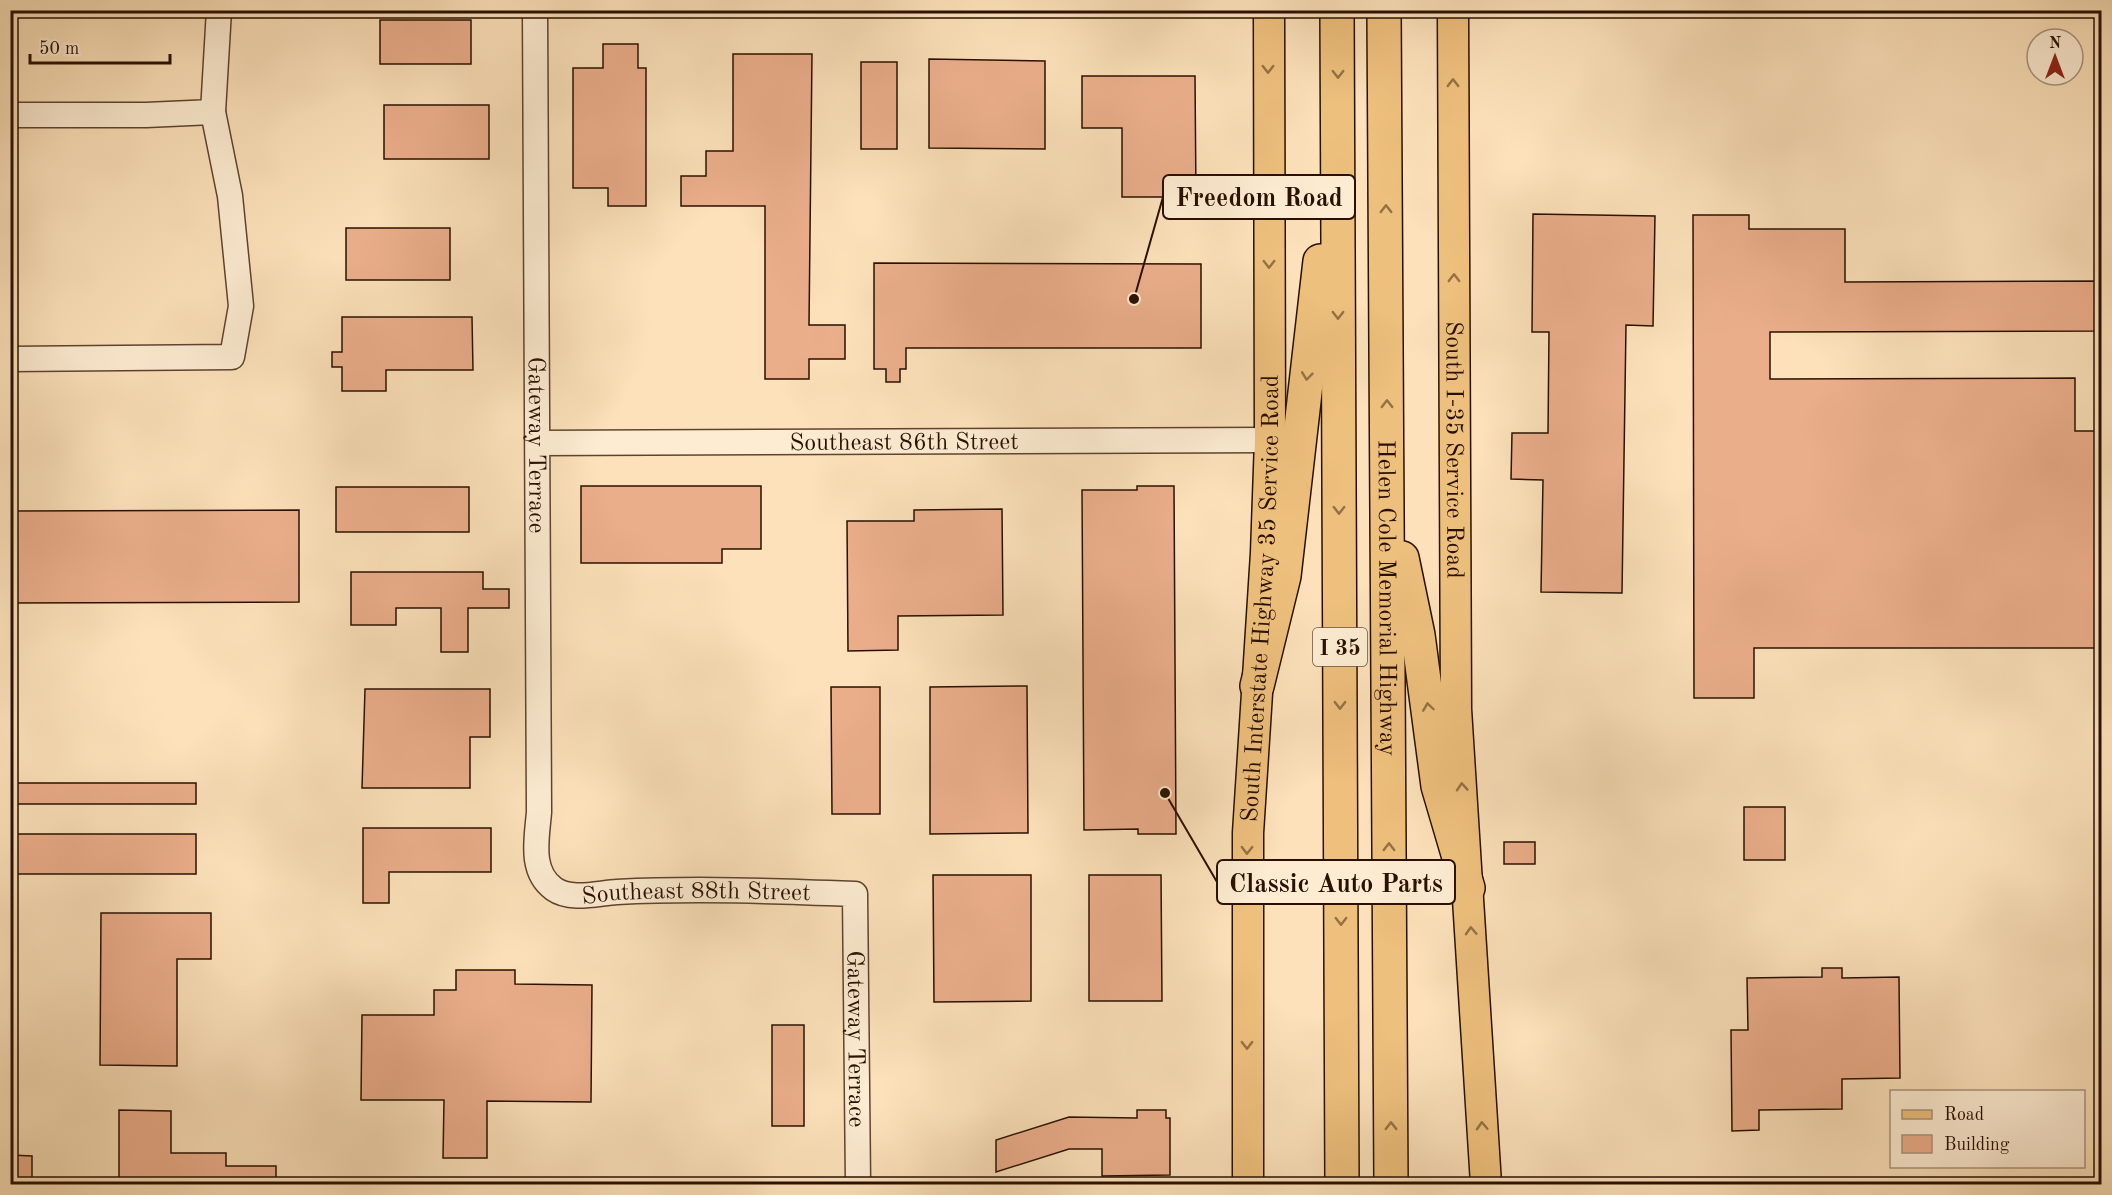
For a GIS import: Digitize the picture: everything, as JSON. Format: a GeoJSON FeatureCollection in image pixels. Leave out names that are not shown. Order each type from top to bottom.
{"type":"FeatureCollection","features":[{"type":"Feature","properties":{"kind":"highway","name":"Helen Cole Memorial Highway"},"geometry":{"type":"LineString","coordinates":[[1337,10],[1342,1185]]}},
{"type":"Feature","properties":{"kind":"highway","name":"Helen Cole Memorial Highway"},"geometry":{"type":"LineString","coordinates":[[1384,10],[1391,1185]]}},
{"type":"Feature","properties":{"kind":"highway"},"geometry":{"type":"LineString","coordinates":[[1257,686],[1284,576],[1338,110]]}},
{"type":"Feature","properties":{"kind":"highway"},"geometry":{"type":"LineString","coordinates":[[1387,483],[1418,635],[1438,786],[1468,888]]}},
{"type":"Feature","properties":{"kind":"main road","name":"South Interstate Highway 35 Service Road"},"geometry":{"type":"LineString","coordinates":[[1248,1185],[1246,888],[1266,553],[1270,440],[1269,10]]}},
{"type":"Feature","properties":{"kind":"main road","name":"South I-35 Service Road"},"geometry":{"type":"LineString","coordinates":[[1453,10],[1456,709],[1468,888]]}},
{"type":"Feature","properties":{"kind":"main road"},"geometry":{"type":"LineString","coordinates":[[1468,888],[1486,1185]]}},
{"type":"Feature","properties":{"kind":"street"},"geometry":{"type":"LineString","coordinates":[[10,359],[232,357],[241,306],[230,196],[213,112],[219,10]]}},
{"type":"Feature","properties":{"kind":"street","name":"Gateway Terrace"},"geometry":{"type":"LineString","coordinates":[[535,10],[539,812],[537,862],[543,879]]}},
{"type":"Feature","properties":{"kind":"street"},"geometry":{"type":"LineString","coordinates":[[10,114],[146,115],[213,112]]}},
{"type":"Feature","properties":{"kind":"street","name":"Southeast 86th Street"},"geometry":{"type":"LineString","coordinates":[[538,443],[1270,440]]}},
{"type":"Feature","properties":{"kind":"street","name":"Southeast 88th Street"},"geometry":{"type":"LineString","coordinates":[[543,879],[558,892],[573,895],[666,892],[855,894]]}},
{"type":"Feature","properties":{"kind":"street","name":"Gateway Terrace"},"geometry":{"type":"LineString","coordinates":[[855,894],[858,1185]]}},
{"type":"Feature","properties":{"kind":"building"},"geometry":{"type":"Polygon","coordinates":[[[380,20],[471,20],[471,64],[380,64],[380,20]]]}},
{"type":"Feature","properties":{"kind":"building"},"geometry":{"type":"Polygon","coordinates":[[[603,44],[638,44],[638,68],[646,68],[646,206],[608,206],[608,188],[573,188],[573,68],[603,68],[603,44]]]}},
{"type":"Feature","properties":{"kind":"building"},"geometry":{"type":"Polygon","coordinates":[[[733,54],[812,54],[809,325],[845,325],[845,359],[809,359],[809,379],[765,379],[765,206],[681,206],[681,176],[706,176],[706,151],[733,151],[733,54]]]}},
{"type":"Feature","properties":{"kind":"building"},"geometry":{"type":"Polygon","coordinates":[[[929,59],[1045,61],[1045,149],[929,148],[929,59]]]}},
{"type":"Feature","properties":{"kind":"building"},"geometry":{"type":"Polygon","coordinates":[[[861,62],[897,62],[897,149],[861,149],[861,62]]]}},
{"type":"Feature","properties":{"kind":"building"},"geometry":{"type":"Polygon","coordinates":[[[1082,76],[1195,76],[1196,197],[1122,197],[1122,128],[1082,128],[1082,76]]]}},
{"type":"Feature","properties":{"kind":"building"},"geometry":{"type":"Polygon","coordinates":[[[384,105],[489,105],[489,159],[384,159],[384,105]]]}},
{"type":"Feature","properties":{"kind":"building"},"geometry":{"type":"Polygon","coordinates":[[[1533,214],[1655,216],[1653,326],[1626,325],[1622,593],[1541,592],[1543,480],[1511,479],[1512,433],[1548,433],[1549,332],[1532,332],[1533,214]]]}},
{"type":"Feature","properties":{"kind":"building"},"geometry":{"type":"Polygon","coordinates":[[[1693,215],[1749,215],[1749,229],[1845,229],[1845,282],[2102,281],[2102,331],[1770,332],[1770,379],[2075,378],[2075,431],[2102,431],[2102,648],[1754,648],[1754,698],[1694,698],[1693,215]]]}},
{"type":"Feature","properties":{"kind":"building"},"geometry":{"type":"Polygon","coordinates":[[[346,228],[450,228],[450,280],[346,280],[346,228]]]}},
{"type":"Feature","properties":{"kind":"building"},"geometry":{"type":"Polygon","coordinates":[[[874,263],[1201,264],[1201,348],[906,348],[906,369],[900,369],[900,382],[886,382],[886,369],[874,369],[874,263]]]}},
{"type":"Feature","properties":{"kind":"building"},"geometry":{"type":"Polygon","coordinates":[[[342,317],[472,317],[473,370],[386,370],[386,391],[342,391],[342,367],[332,367],[332,352],[342,352],[342,317]]]}},
{"type":"Feature","properties":{"kind":"building"},"geometry":{"type":"Polygon","coordinates":[[[581,486],[761,486],[761,549],[722,549],[722,563],[581,563],[581,486]]]}},
{"type":"Feature","properties":{"kind":"building"},"geometry":{"type":"Polygon","coordinates":[[[1137,486],[1174,486],[1176,834],[1138,834],[1138,829],[1084,830],[1082,490],[1137,490],[1137,486]]]}},
{"type":"Feature","properties":{"kind":"building"},"geometry":{"type":"Polygon","coordinates":[[[336,487],[469,487],[469,532],[336,532],[336,487]]]}},
{"type":"Feature","properties":{"kind":"building"},"geometry":{"type":"Polygon","coordinates":[[[1002,509],[1003,615],[898,616],[898,650],[848,651],[847,521],[914,521],[914,510],[1002,509]]]}},
{"type":"Feature","properties":{"kind":"building"},"geometry":{"type":"Polygon","coordinates":[[[299,510],[299,602],[10,603],[10,511],[299,510]]]}},
{"type":"Feature","properties":{"kind":"building"},"geometry":{"type":"Polygon","coordinates":[[[351,572],[483,572],[483,589],[509,589],[509,608],[468,608],[468,652],[441,652],[441,608],[396,608],[396,625],[351,625],[351,572]]]}},
{"type":"Feature","properties":{"kind":"building"},"geometry":{"type":"Polygon","coordinates":[[[1027,686],[1028,833],[930,834],[930,687],[1027,686]]]}},
{"type":"Feature","properties":{"kind":"building"},"geometry":{"type":"Polygon","coordinates":[[[831,687],[880,687],[880,814],[832,814],[831,687]]]}},
{"type":"Feature","properties":{"kind":"building"},"geometry":{"type":"Polygon","coordinates":[[[365,689],[490,689],[490,737],[470,737],[470,788],[362,788],[365,689]]]}},
{"type":"Feature","properties":{"kind":"building"},"geometry":{"type":"Polygon","coordinates":[[[10,783],[196,783],[196,804],[10,804],[10,783]]]}},
{"type":"Feature","properties":{"kind":"building"},"geometry":{"type":"Polygon","coordinates":[[[1744,807],[1785,807],[1785,860],[1744,860],[1744,807]]]}},
{"type":"Feature","properties":{"kind":"building"},"geometry":{"type":"Polygon","coordinates":[[[363,828],[491,828],[491,872],[389,872],[389,903],[363,903],[363,828]]]}},
{"type":"Feature","properties":{"kind":"building"},"geometry":{"type":"Polygon","coordinates":[[[10,834],[196,834],[196,874],[10,874],[10,834]]]}},
{"type":"Feature","properties":{"kind":"building"},"geometry":{"type":"Polygon","coordinates":[[[1504,842],[1535,842],[1535,864],[1504,864],[1504,842]]]}},
{"type":"Feature","properties":{"kind":"building"},"geometry":{"type":"Polygon","coordinates":[[[933,875],[1031,875],[1031,1001],[934,1002],[933,875]]]}},
{"type":"Feature","properties":{"kind":"building"},"geometry":{"type":"Polygon","coordinates":[[[1089,875],[1161,875],[1162,1001],[1089,1001],[1089,875]]]}},
{"type":"Feature","properties":{"kind":"building"},"geometry":{"type":"Polygon","coordinates":[[[101,913],[211,913],[211,959],[177,959],[177,1066],[100,1065],[101,913]]]}},
{"type":"Feature","properties":{"kind":"building"},"geometry":{"type":"Polygon","coordinates":[[[1822,968],[1842,968],[1842,978],[1899,977],[1900,1078],[1842,1079],[1842,1109],[1759,1110],[1759,1130],[1732,1131],[1731,1030],[1748,1030],[1747,978],[1822,977],[1822,968]]]}},
{"type":"Feature","properties":{"kind":"building"},"geometry":{"type":"Polygon","coordinates":[[[456,970],[515,970],[515,984],[592,985],[591,1102],[487,1101],[487,1158],[443,1158],[444,1100],[361,1100],[362,1015],[434,1015],[434,990],[456,990],[456,970]]]}},
{"type":"Feature","properties":{"kind":"building"},"geometry":{"type":"Polygon","coordinates":[[[772,1025],[804,1025],[804,1126],[772,1126],[772,1025]]]}},
{"type":"Feature","properties":{"kind":"building"},"geometry":{"type":"Polygon","coordinates":[[[119,1110],[171,1111],[171,1153],[226,1153],[226,1166],[276,1166],[276,1185],[119,1185],[119,1110]]]}},
{"type":"Feature","properties":{"kind":"building"},"geometry":{"type":"Polygon","coordinates":[[[1137,1110],[1166,1110],[1166,1118],[1170,1118],[1170,1175],[1102,1176],[1102,1149],[1069,1149],[996,1172],[996,1140],[1069,1117],[1137,1118],[1137,1110]]]}},
{"type":"Feature","properties":{"kind":"building"},"geometry":{"type":"Polygon","coordinates":[[[10,1155],[32,1156],[32,1185],[10,1185],[10,1155]]]}},
{"type":"Feature","properties":{"kind":"place","name":"Freedom Road"},"geometry":{"type":"Point","coordinates":[1134,299]}},
{"type":"Feature","properties":{"kind":"place","name":"Classic Auto Parts"},"geometry":{"type":"Point","coordinates":[1165,793]}}]}
